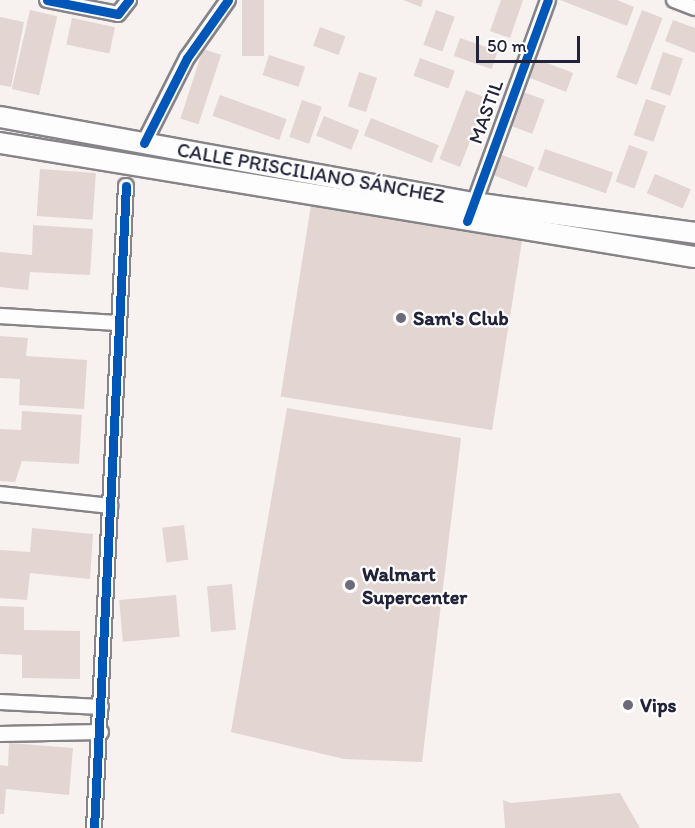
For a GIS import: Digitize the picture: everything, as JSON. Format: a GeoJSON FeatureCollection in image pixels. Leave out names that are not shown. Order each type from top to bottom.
{"type":"FeatureCollection","features":[{"type":"Feature","properties":{"kind":"main road","name":"CALLE PRISCILIANO SÁNCHEZ"},"geometry":{"type":"LineString","coordinates":[[0,117],[474,203],[695,233]]}},
{"type":"Feature","properties":{"kind":"main road","name":"CALLE PRISCILIANO SÁNCHEZ"},"geometry":{"type":"LineString","coordinates":[[0,143],[467,221],[695,256]]}},
{"type":"Feature","properties":{"kind":"street"},"geometry":{"type":"LineString","coordinates":[[47,0],[118,14],[129,0]]}},
{"type":"Feature","properties":{"kind":"street"},"geometry":{"type":"LineString","coordinates":[[144,143],[187,58],[228,0]]}},
{"type":"Feature","properties":{"kind":"street","name":"MASTIL"},"geometry":{"type":"LineString","coordinates":[[467,221],[548,0]]}},
{"type":"Feature","properties":{"kind":"street"},"geometry":{"type":"LineString","coordinates":[[674,0],[695,8]]}},
{"type":"Feature","properties":{"kind":"street"},"geometry":{"type":"LineString","coordinates":[[94,828],[101,732],[126,186]]}},
{"type":"Feature","properties":{"kind":"street"},"geometry":{"type":"LineString","coordinates":[[0,315],[119,323]]}},
{"type":"Feature","properties":{"kind":"street"},"geometry":{"type":"LineString","coordinates":[[0,494],[110,506]]}},
{"type":"Feature","properties":{"kind":"street"},"geometry":{"type":"LineString","coordinates":[[0,702],[101,707]]}},
{"type":"Feature","properties":{"kind":"street"},"geometry":{"type":"LineString","coordinates":[[0,734],[101,732]]}},
{"type":"Feature","properties":{"kind":"building"},"geometry":{"type":"Polygon","coordinates":[[[242,0],[264,0],[264,56],[242,56],[242,0]]]}},
{"type":"Feature","properties":{"kind":"building"},"geometry":{"type":"Polygon","coordinates":[[[403,0],[423,0],[421,7],[403,0]]]}},
{"type":"Feature","properties":{"kind":"building"},"geometry":{"type":"Polygon","coordinates":[[[501,0],[523,0],[510,38],[490,31],[501,0]]]}},
{"type":"Feature","properties":{"kind":"building"},"geometry":{"type":"Polygon","coordinates":[[[560,0],[617,0],[634,7],[627,26],[560,0]]]}},
{"type":"Feature","properties":{"kind":"building"},"geometry":{"type":"Polygon","coordinates":[[[30,10],[57,16],[39,95],[12,89],[30,10]]]}},
{"type":"Feature","properties":{"kind":"building"},"geometry":{"type":"Polygon","coordinates":[[[436,10],[455,17],[442,52],[423,45],[436,10]]]}},
{"type":"Feature","properties":{"kind":"building"},"geometry":{"type":"Polygon","coordinates":[[[642,10],[663,18],[637,85],[616,77],[642,10]]]}},
{"type":"Feature","properties":{"kind":"building"},"geometry":{"type":"Polygon","coordinates":[[[0,17],[24,22],[11,87],[0,85],[0,17]]]}},
{"type":"Feature","properties":{"kind":"building"},"geometry":{"type":"Polygon","coordinates":[[[72,18],[115,27],[109,54],[66,44],[72,18]]]}},
{"type":"Feature","properties":{"kind":"building"},"geometry":{"type":"Polygon","coordinates":[[[673,20],[695,28],[695,53],[665,41],[673,20]]]}},
{"type":"Feature","properties":{"kind":"building"},"geometry":{"type":"Polygon","coordinates":[[[320,27],[345,36],[339,55],[313,46],[320,27]]]}},
{"type":"Feature","properties":{"kind":"building"},"geometry":{"type":"Polygon","coordinates":[[[460,38],[498,51],[492,69],[454,56],[460,38]]]}},
{"type":"Feature","properties":{"kind":"building"},"geometry":{"type":"Polygon","coordinates":[[[203,49],[221,55],[199,124],[180,118],[203,49]]]}},
{"type":"Feature","properties":{"kind":"building"},"geometry":{"type":"Polygon","coordinates":[[[663,52],[683,59],[670,96],[650,89],[663,52]]]}},
{"type":"Feature","properties":{"kind":"building"},"geometry":{"type":"Polygon","coordinates":[[[269,55],[305,67],[299,87],[263,75],[269,55]]]}},
{"type":"Feature","properties":{"kind":"building"},"geometry":{"type":"Polygon","coordinates":[[[420,58],[455,71],[448,89],[414,76],[420,58]]]}},
{"type":"Feature","properties":{"kind":"building"},"geometry":{"type":"Polygon","coordinates":[[[534,58],[573,73],[566,92],[527,77],[534,58]]]}},
{"type":"Feature","properties":{"kind":"building"},"geometry":{"type":"Polygon","coordinates":[[[359,72],[377,78],[366,112],[348,106],[359,72]]]}},
{"type":"Feature","properties":{"kind":"building"},"geometry":{"type":"Polygon","coordinates":[[[466,90],[487,98],[460,167],[439,159],[466,90]]]}},
{"type":"Feature","properties":{"kind":"building"},"geometry":{"type":"Polygon","coordinates":[[[523,92],[545,100],[532,134],[511,126],[523,92]]]}},
{"type":"Feature","properties":{"kind":"building"},"geometry":{"type":"Polygon","coordinates":[[[220,95],[287,119],[279,140],[212,116],[220,95]]]}},
{"type":"Feature","properties":{"kind":"building"},"geometry":{"type":"Polygon","coordinates":[[[646,99],[666,106],[653,142],[634,135],[646,99]]]}},
{"type":"Feature","properties":{"kind":"building"},"geometry":{"type":"Polygon","coordinates":[[[302,100],[322,107],[309,144],[289,137],[302,100]]]}},
{"type":"Feature","properties":{"kind":"building"},"geometry":{"type":"Polygon","coordinates":[[[324,116],[359,130],[351,150],[316,135],[324,116]]]}},
{"type":"Feature","properties":{"kind":"building"},"geometry":{"type":"Polygon","coordinates":[[[371,118],[439,145],[432,163],[364,136],[371,118]]]}},
{"type":"Feature","properties":{"kind":"building"},"geometry":{"type":"Polygon","coordinates":[[[629,145],[648,152],[634,188],[616,182],[629,145]]]}},
{"type":"Feature","properties":{"kind":"building"},"geometry":{"type":"Polygon","coordinates":[[[545,149],[613,172],[606,193],[538,170],[545,149]]]}},
{"type":"Feature","properties":{"kind":"building"},"geometry":{"type":"Polygon","coordinates":[[[497,153],[534,167],[526,188],[489,174],[497,153]]]}},
{"type":"Feature","properties":{"kind":"building"},"geometry":{"type":"Polygon","coordinates":[[[40,169],[96,173],[93,220],[37,216],[40,169]]]}},
{"type":"Feature","properties":{"kind":"building"},"geometry":{"type":"Polygon","coordinates":[[[655,174],[691,189],[683,209],[647,193],[655,174]]]}},
{"type":"Feature","properties":{"kind":"building","name":"Sam's Club"},"geometry":{"type":"Polygon","coordinates":[[[311,205],[522,238],[492,430],[281,397],[311,205]]]}},
{"type":"Feature","properties":{"kind":"building"},"geometry":{"type":"Polygon","coordinates":[[[33,225],[93,229],[90,275],[30,272],[28,290],[0,287],[0,252],[32,255],[33,225]]]}},
{"type":"Feature","properties":{"kind":"building"},"geometry":{"type":"Polygon","coordinates":[[[0,336],[28,338],[26,356],[87,360],[84,409],[19,405],[20,379],[0,378],[0,336]]]}},
{"type":"Feature","properties":{"kind":"building","name":"Walmart Supercenter"},"geometry":{"type":"Polygon","coordinates":[[[287,408],[461,438],[422,762],[344,759],[231,732],[287,408]]]}},
{"type":"Feature","properties":{"kind":"building"},"geometry":{"type":"Polygon","coordinates":[[[22,411],[82,415],[79,464],[22,461],[15,482],[0,481],[0,429],[21,430],[22,411]]]}},
{"type":"Feature","properties":{"kind":"building"},"geometry":{"type":"Polygon","coordinates":[[[184,525],[188,560],[166,562],[162,528],[184,525]]]}},
{"type":"Feature","properties":{"kind":"building"},"geometry":{"type":"Polygon","coordinates":[[[32,528],[93,534],[90,579],[30,573],[27,600],[0,598],[0,550],[30,552],[32,528]]]}},
{"type":"Feature","properties":{"kind":"building"},"geometry":{"type":"Polygon","coordinates":[[[232,584],[236,630],[211,632],[207,586],[232,584]]]}},
{"type":"Feature","properties":{"kind":"building"},"geometry":{"type":"Polygon","coordinates":[[[176,595],[180,637],[123,642],[119,600],[176,595]]]}},
{"type":"Feature","properties":{"kind":"building"},"geometry":{"type":"Polygon","coordinates":[[[0,606],[24,607],[24,630],[80,631],[80,679],[22,678],[22,655],[0,654],[0,606]]]}},
{"type":"Feature","properties":{"kind":"building"},"geometry":{"type":"Polygon","coordinates":[[[9,743],[73,748],[69,795],[6,789],[4,814],[0,814],[0,765],[8,766],[9,743]]]}},
{"type":"Feature","properties":{"kind":"building"},"geometry":{"type":"Polygon","coordinates":[[[620,793],[640,828],[505,828],[503,800],[511,803],[620,793]]]}},
{"type":"Feature","properties":{"kind":"cycle path"},"geometry":{"type":"LineString","coordinates":[[47,0],[118,14],[129,0]]}},
{"type":"Feature","properties":{"kind":"cycle path"},"geometry":{"type":"LineString","coordinates":[[144,143],[187,58],[228,0]]}},
{"type":"Feature","properties":{"kind":"cycle path"},"geometry":{"type":"LineString","coordinates":[[467,221],[548,0]]}},
{"type":"Feature","properties":{"kind":"cycle path"},"geometry":{"type":"LineString","coordinates":[[94,828],[126,186]]}},
{"type":"Feature","properties":{"kind":"place","name":"Sam's Club"},"geometry":{"type":"Point","coordinates":[401,318]}},
{"type":"Feature","properties":{"kind":"place","name":"Walmart Supercenter"},"geometry":{"type":"Point","coordinates":[350,585]}},
{"type":"Feature","properties":{"kind":"place","name":"Vips"},"geometry":{"type":"Point","coordinates":[628,705]}}]}
